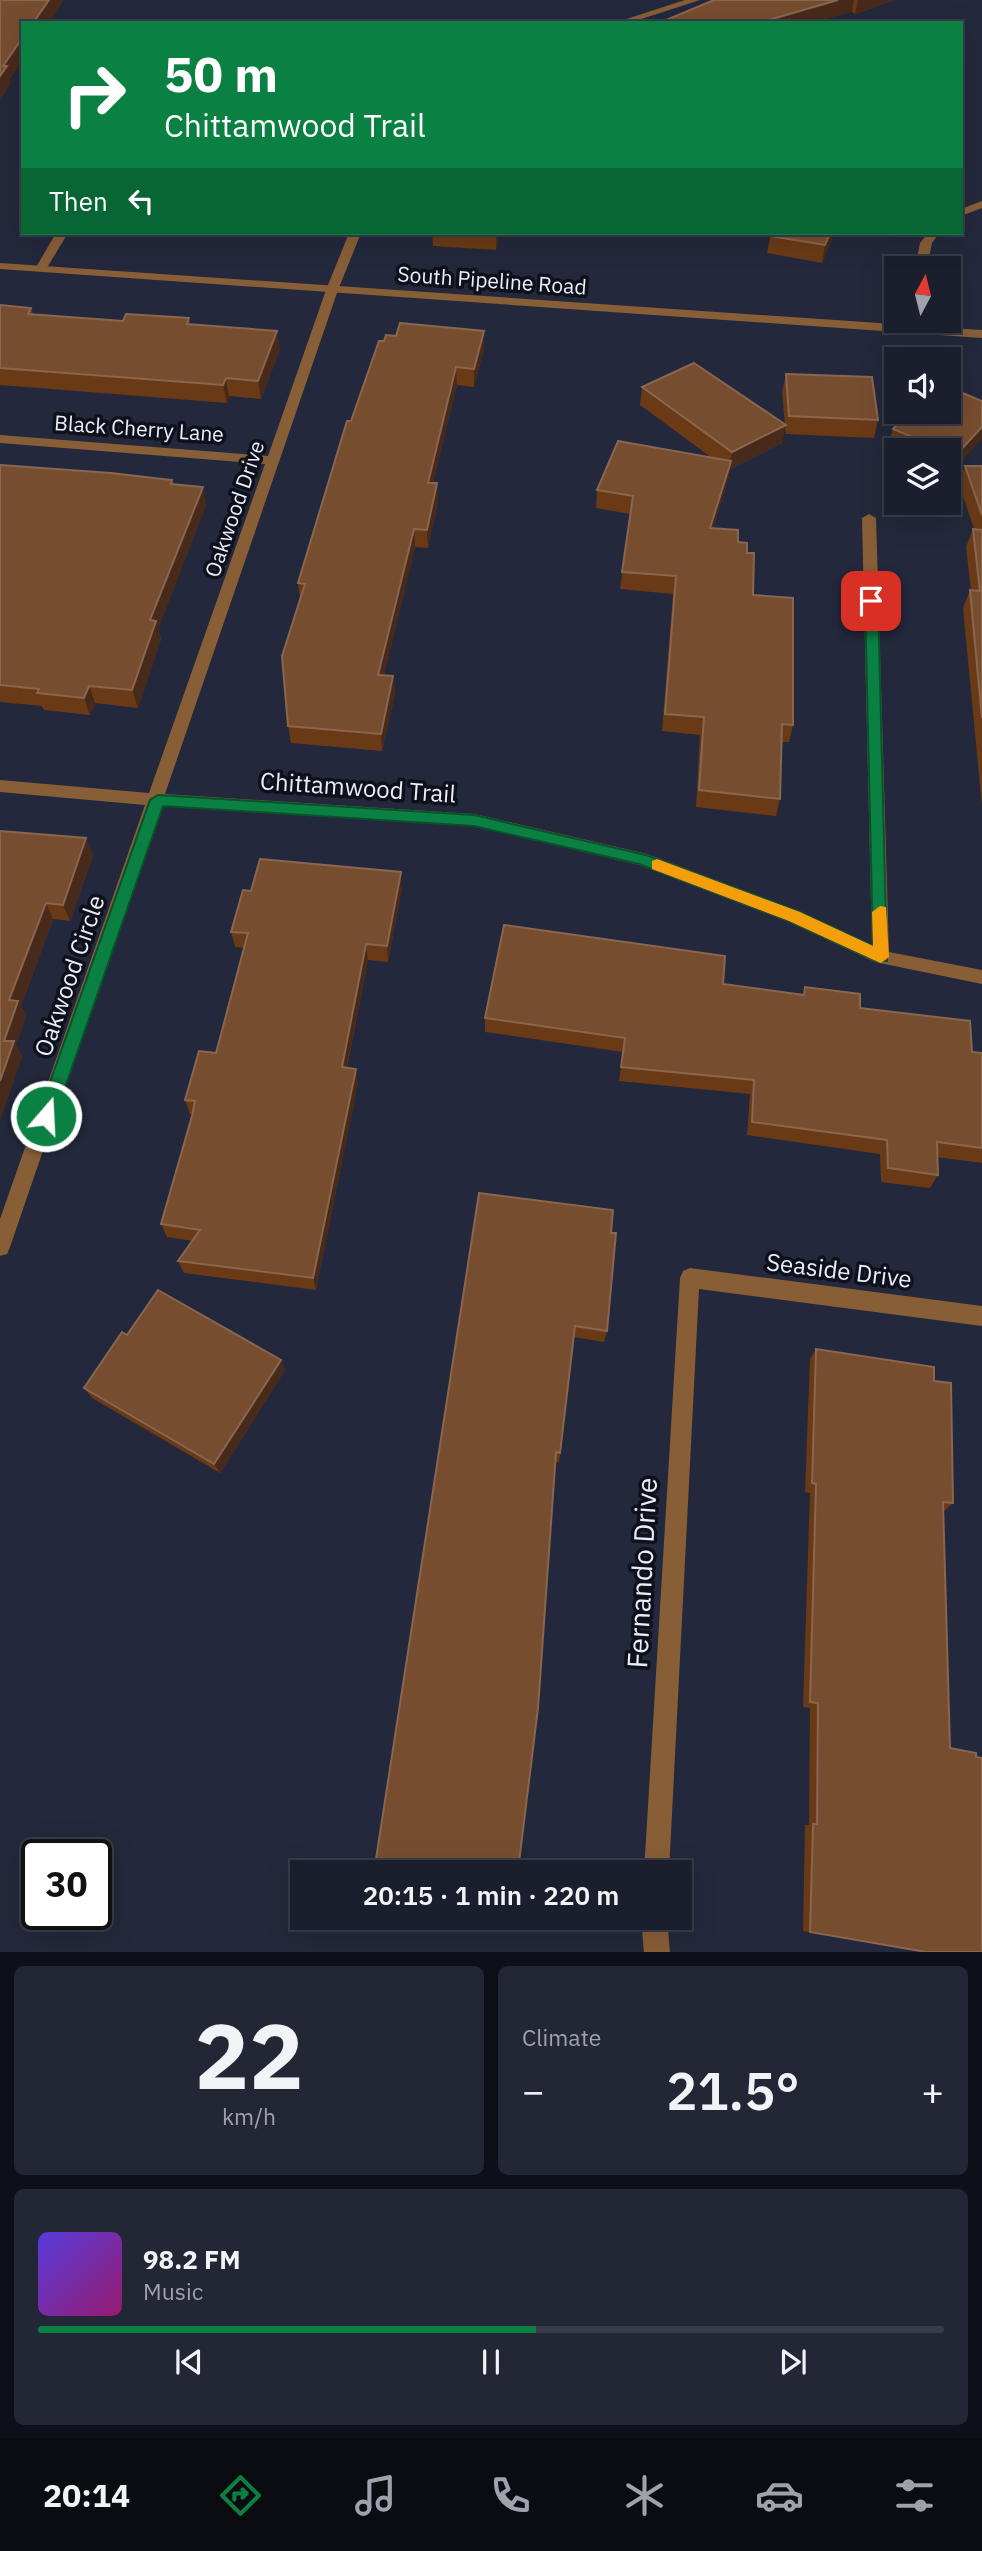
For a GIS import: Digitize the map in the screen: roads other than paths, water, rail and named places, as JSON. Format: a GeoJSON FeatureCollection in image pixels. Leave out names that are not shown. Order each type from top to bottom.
{"type":"FeatureCollection","features":[{"type":"Feature","properties":{"kind":"street"},"geometry":{"type":"LineString","coordinates":[[625,21],[695,0]]}},
{"type":"Feature","properties":{"kind":"street"},"geometry":{"type":"LineString","coordinates":[[963,212],[982,204]]}},
{"type":"Feature","properties":{"kind":"street"},"geometry":{"type":"LineString","coordinates":[[41,269],[61,235]]}},
{"type":"Feature","properties":{"kind":"street","name":"Oakwood Drive"},"geometry":{"type":"LineString","coordinates":[[158,800],[332,290],[354,235]]}},
{"type":"Feature","properties":{"kind":"street"},"geometry":{"type":"LineString","coordinates":[[923,256],[926,243],[932,235]]}},
{"type":"Feature","properties":{"kind":"street","name":"South Pipeline Road"},"geometry":{"type":"LineString","coordinates":[[0,267],[332,290],[884,322]]}},
{"type":"Feature","properties":{"kind":"street","name":"South Pipeline Road"},"geometry":{"type":"LineString","coordinates":[[961,331],[982,334]]}},
{"type":"Feature","properties":{"kind":"street","name":"Black Cherry Lane"},"geometry":{"type":"LineString","coordinates":[[0,439],[274,461]]}},
{"type":"Feature","properties":{"kind":"street"},"geometry":{"type":"LineString","coordinates":[[869,518],[881,957]]}},
{"type":"Feature","properties":{"kind":"street","name":"Chittamwood Trail"},"geometry":{"type":"LineString","coordinates":[[0,786],[158,800],[474,820],[641,859],[795,917],[881,957],[982,976]]}},
{"type":"Feature","properties":{"kind":"street","name":"Oakwood Circle"},"geometry":{"type":"LineString","coordinates":[[0,1247],[158,800]]}},
{"type":"Feature","properties":{"kind":"street","name":"Seaside Drive"},"geometry":{"type":"LineString","coordinates":[[690,1278],[982,1316]]}},
{"type":"Feature","properties":{"kind":"street","name":"Fernando Drive"},"geometry":{"type":"LineString","coordinates":[[657,1860],[690,1278]]}},
{"type":"Feature","properties":{"kind":"street"},"geometry":{"type":"LineString","coordinates":[[655,1930],[657,1952]]}}]}
